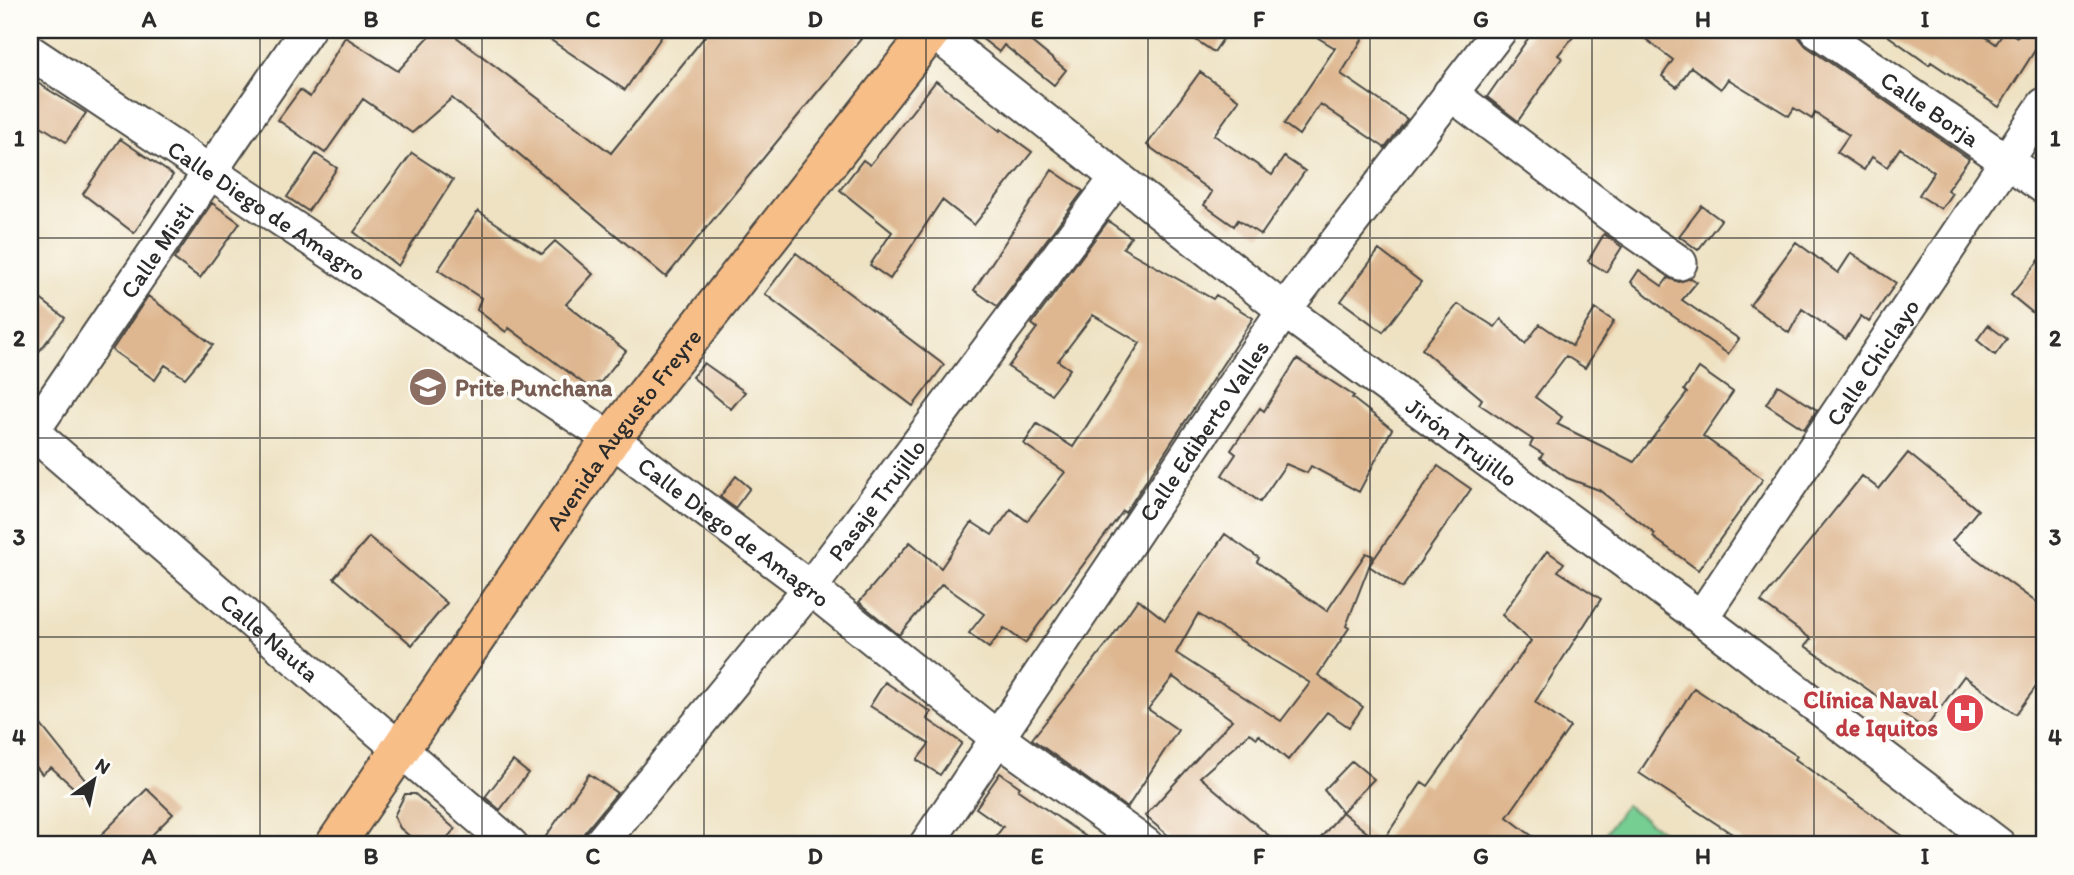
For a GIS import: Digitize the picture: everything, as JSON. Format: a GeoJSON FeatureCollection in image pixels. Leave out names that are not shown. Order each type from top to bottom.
{"type":"FeatureCollection","features":[{"type":"Feature","properties":{"kind":"main road","name":"Avenida Augusto Freyre"},"geometry":{"type":"LineString","coordinates":[[335,845],[611,439],[931,30]]}},
{"type":"Feature","properties":{"kind":"street","name":"Calle Misti"},"geometry":{"type":"LineString","coordinates":[[31,433],[307,30]]}},
{"type":"Feature","properties":{"kind":"street","name":"Jirón Trujillo"},"geometry":{"type":"LineString","coordinates":[[931,30],[1284,310],[1701,618],[1999,845]]}},
{"type":"Feature","properties":{"kind":"street","name":"Calle Ediberto Valles"},"geometry":{"type":"LineString","coordinates":[[926,845],[1284,310],[1500,30]]}},
{"type":"Feature","properties":{"kind":"street","name":"Calle Borja"},"geometry":{"type":"LineString","coordinates":[[1817,30],[2044,187]]}},
{"type":"Feature","properties":{"kind":"street","name":"Calle Diego de Amagro"},"geometry":{"type":"LineString","coordinates":[[30,52],[211,170],[611,439],[810,588],[999,739],[1146,845]]}},
{"type":"Feature","properties":{"kind":"street"},"geometry":{"type":"LineString","coordinates":[[1450,93],[1679,263]]}},
{"type":"Feature","properties":{"kind":"street","name":"Calle Chiclayo"},"geometry":{"type":"LineString","coordinates":[[1701,618],[2044,105]]}},
{"type":"Feature","properties":{"kind":"street","name":"Pasaje Trujillo"},"geometry":{"type":"LineString","coordinates":[[599,845],[810,588],[1116,179]]}},
{"type":"Feature","properties":{"kind":"street","name":"Calle Nauta"},"geometry":{"type":"LineString","coordinates":[[31,433],[511,845]]}},
{"type":"Feature","properties":{"kind":"green space"},"geometry":{"type":"Polygon","coordinates":[[[1626,805],[1678,843],[1677,845],[1597,845],[1626,805]]]}},
{"type":"Feature","properties":{"kind":"building"},"geometry":{"type":"Polygon","coordinates":[[[435,30],[447,30],[611,153],[710,30],[847,30],[861,39],[666,277],[452,98],[412,133],[363,99],[325,153],[278,120],[300,90],[310,97],[345,37],[398,71],[435,30]]]}},
{"type":"Feature","properties":{"kind":"building"},"geometry":{"type":"Polygon","coordinates":[[[536,30],[666,30],[625,90],[536,30]]]}},
{"type":"Feature","properties":{"kind":"building"},"geometry":{"type":"Polygon","coordinates":[[[971,30],[1017,30],[1066,70],[1054,85],[1004,45],[999,52],[971,30]]]}},
{"type":"Feature","properties":{"kind":"building"},"geometry":{"type":"Polygon","coordinates":[[[1181,30],[1229,30],[1214,52],[1181,30]]]}},
{"type":"Feature","properties":{"kind":"building"},"geometry":{"type":"Polygon","coordinates":[[[1305,30],[1368,30],[1341,74],[1407,119],[1385,148],[1320,104],[1299,135],[1284,124],[1335,48],[1305,30]]]}},
{"type":"Feature","properties":{"kind":"building"},"geometry":{"type":"Polygon","coordinates":[[[1534,30],[1579,30],[1558,55],[1562,58],[1518,121],[1487,97],[1534,30]]]}},
{"type":"Feature","properties":{"kind":"building"},"geometry":{"type":"Polygon","coordinates":[[[1634,30],[1793,30],[1806,46],[1969,159],[1947,190],[1952,193],[1941,209],[1919,195],[1934,172],[1900,148],[1887,167],[1872,157],[1864,170],[1837,152],[1849,135],[1815,113],[1812,119],[1794,108],[1789,116],[1728,79],[1721,89],[1691,67],[1677,87],[1662,76],[1673,60],[1634,30]]]}},
{"type":"Feature","properties":{"kind":"building"},"geometry":{"type":"Polygon","coordinates":[[[1880,30],[1976,30],[1996,44],[2005,30],[2017,37],[2022,30],[2044,30],[2044,36],[1999,107],[1931,62],[1929,65],[1880,30]]]}},
{"type":"Feature","properties":{"kind":"building"},"geometry":{"type":"Polygon","coordinates":[[[1200,72],[1239,100],[1214,135],[1272,175],[1284,157],[1305,171],[1261,235],[1238,220],[1234,226],[1204,205],[1212,192],[1147,145],[1200,72]]]}},
{"type":"Feature","properties":{"kind":"building"},"geometry":{"type":"Polygon","coordinates":[[[936,81],[1000,131],[1001,129],[1032,152],[974,225],[942,200],[890,279],[870,265],[892,232],[840,190],[863,160],[870,165],[936,81]]]}},
{"type":"Feature","properties":{"kind":"building"},"geometry":{"type":"Polygon","coordinates":[[[36,82],[86,113],[66,142],[30,119],[30,92],[36,82]]]}},
{"type":"Feature","properties":{"kind":"building"},"geometry":{"type":"Polygon","coordinates":[[[120,139],[173,175],[134,233],[83,194],[120,139]]]}},
{"type":"Feature","properties":{"kind":"building"},"geometry":{"type":"Polygon","coordinates":[[[412,153],[453,180],[398,266],[354,232],[412,153]]]}},
{"type":"Feature","properties":{"kind":"building"},"geometry":{"type":"Polygon","coordinates":[[[316,154],[337,168],[308,211],[287,197],[316,154]]]}},
{"type":"Feature","properties":{"kind":"building"},"geometry":{"type":"Polygon","coordinates":[[[1052,170],[1083,191],[997,306],[974,290],[1052,170]]]}},
{"type":"Feature","properties":{"kind":"building"},"geometry":{"type":"Polygon","coordinates":[[[212,203],[240,223],[200,278],[174,259],[212,203]]]}},
{"type":"Feature","properties":{"kind":"building"},"geometry":{"type":"Polygon","coordinates":[[[1702,206],[1721,220],[1698,250],[1679,236],[1702,206]]]}},
{"type":"Feature","properties":{"kind":"building"},"geometry":{"type":"Polygon","coordinates":[[[478,211],[542,254],[555,241],[593,274],[566,304],[626,351],[601,382],[587,386],[509,328],[506,332],[477,310],[481,298],[438,270],[478,211]]]}},
{"type":"Feature","properties":{"kind":"building"},"geometry":{"type":"Polygon","coordinates":[[[1108,221],[1131,237],[1123,248],[1213,299],[1216,295],[1253,318],[1125,513],[1123,511],[1025,643],[1004,628],[989,648],[969,633],[984,614],[942,584],[899,635],[859,602],[910,542],[941,568],[972,522],[992,535],[1011,509],[1027,521],[1065,472],[1024,444],[1037,424],[1073,447],[1140,343],[1093,315],[1058,361],[1070,369],[1051,394],[1008,367],[1037,328],[1032,324],[1108,221]]]}},
{"type":"Feature","properties":{"kind":"building"},"geometry":{"type":"Polygon","coordinates":[[[1604,234],[1622,247],[1606,272],[1588,261],[1604,234]]]}},
{"type":"Feature","properties":{"kind":"building"},"geometry":{"type":"Polygon","coordinates":[[[1796,242],[1838,273],[1851,253],[1896,283],[1869,322],[1861,316],[1846,339],[1802,309],[1789,333],[1750,305],[1796,242]]]}},
{"type":"Feature","properties":{"kind":"building"},"geometry":{"type":"Polygon","coordinates":[[[1379,250],[1421,282],[1383,332],[1341,301],[1379,250]]]}},
{"type":"Feature","properties":{"kind":"building"},"geometry":{"type":"Polygon","coordinates":[[[796,253],[944,365],[913,406],[765,294],[796,253]]]}},
{"type":"Feature","properties":{"kind":"building"},"geometry":{"type":"Polygon","coordinates":[[[2044,254],[2044,322],[2011,295],[2044,254]]]}},
{"type":"Feature","properties":{"kind":"building"},"geometry":{"type":"Polygon","coordinates":[[[1639,270],[1662,286],[1668,278],[1679,282],[1691,278],[1697,282],[1682,300],[1739,339],[1728,354],[1670,314],[1631,282],[1639,270]]]}},
{"type":"Feature","properties":{"kind":"building"},"geometry":{"type":"Polygon","coordinates":[[[30,291],[65,318],[30,363],[30,291]]]}},
{"type":"Feature","properties":{"kind":"building"},"geometry":{"type":"Polygon","coordinates":[[[148,296],[213,345],[185,378],[165,365],[155,380],[112,350],[148,296]]]}},
{"type":"Feature","properties":{"kind":"building"},"geometry":{"type":"Polygon","coordinates":[[[1458,304],[1495,327],[1501,319],[1525,344],[1540,324],[1572,346],[1595,309],[1614,321],[1585,368],[1566,356],[1535,397],[1562,417],[1557,424],[1634,462],[1687,393],[1684,390],[1699,368],[1733,392],[1703,436],[1763,479],[1698,570],[1653,537],[1655,534],[1599,490],[1567,478],[1540,458],[1543,454],[1530,446],[1533,440],[1479,404],[1482,399],[1422,349],[1458,304]]]}},
{"type":"Feature","properties":{"kind":"building"},"geometry":{"type":"Polygon","coordinates":[[[1988,325],[2007,339],[1995,355],[1977,340],[1988,325]]]}},
{"type":"Feature","properties":{"kind":"building"},"geometry":{"type":"Polygon","coordinates":[[[1297,359],[1354,396],[1352,398],[1392,429],[1359,492],[1311,466],[1307,473],[1286,464],[1260,502],[1222,475],[1236,454],[1231,450],[1260,408],[1264,411],[1297,359]]]}},
{"type":"Feature","properties":{"kind":"building"},"geometry":{"type":"Polygon","coordinates":[[[704,363],[745,392],[731,409],[692,377],[704,363]]]}},
{"type":"Feature","properties":{"kind":"building"},"geometry":{"type":"Polygon","coordinates":[[[1778,385],[1817,410],[1804,429],[1766,404],[1778,385]]]}},
{"type":"Feature","properties":{"kind":"building","name":"Clínica Naval de Iquitos"},"geometry":{"type":"Polygon","coordinates":[[[1908,453],[1978,510],[1952,541],[2044,608],[2044,676],[2016,714],[1964,676],[1925,729],[1805,646],[1811,639],[1761,602],[1862,476],[1879,489],[1908,453]]]}},
{"type":"Feature","properties":{"kind":"building"},"geometry":{"type":"Polygon","coordinates":[[[1438,466],[1471,489],[1402,588],[1369,566],[1438,466]]]}},
{"type":"Feature","properties":{"kind":"building"},"geometry":{"type":"Polygon","coordinates":[[[736,476],[750,488],[735,508],[720,497],[736,476]]]}},
{"type":"Feature","properties":{"kind":"building"},"geometry":{"type":"Polygon","coordinates":[[[1225,534],[1259,558],[1257,562],[1327,611],[1366,553],[1373,556],[1346,626],[1349,628],[1318,675],[1363,707],[1349,727],[1327,712],[1288,760],[1259,735],[1257,738],[1250,733],[1200,777],[1280,845],[1179,845],[1145,816],[1232,720],[1173,677],[1148,709],[1178,730],[1127,808],[1032,739],[1110,640],[1138,599],[1165,620],[1225,534]],[[1198,614],[1176,653],[1281,721],[1310,683],[1198,614]]]}},
{"type":"Feature","properties":{"kind":"building"},"geometry":{"type":"Polygon","coordinates":[[[369,537],[447,603],[412,645],[334,578],[369,537]]]}},
{"type":"Feature","properties":{"kind":"building"},"geometry":{"type":"Polygon","coordinates":[[[1547,551],[1564,563],[1558,571],[1601,599],[1535,702],[1570,727],[1507,817],[1544,845],[1315,845],[1342,812],[1381,844],[1422,782],[1428,786],[1531,641],[1502,615],[1547,551]]]}},
{"type":"Feature","properties":{"kind":"building"},"geometry":{"type":"Polygon","coordinates":[[[885,682],[931,712],[927,719],[962,743],[940,775],[917,760],[929,744],[870,706],[885,682]]]}},
{"type":"Feature","properties":{"kind":"building"},"geometry":{"type":"Polygon","coordinates":[[[1694,688],[1797,756],[1795,759],[1915,845],[1749,845],[1639,773],[1694,688]]]}},
{"type":"Feature","properties":{"kind":"building"},"geometry":{"type":"Polygon","coordinates":[[[41,725],[93,790],[85,798],[51,767],[42,774],[30,759],[30,733],[41,725]]]}},
{"type":"Feature","properties":{"kind":"building"},"geometry":{"type":"Polygon","coordinates":[[[513,761],[528,773],[500,810],[485,797],[513,761]]]}},
{"type":"Feature","properties":{"kind":"building"},"geometry":{"type":"Polygon","coordinates":[[[1352,761],[1374,779],[1342,812],[1324,790],[1352,761]]]}},
{"type":"Feature","properties":{"kind":"building"},"geometry":{"type":"Polygon","coordinates":[[[1000,773],[1020,787],[1018,790],[1098,845],[989,845],[1003,827],[976,808],[1000,773]]]}},
{"type":"Feature","properties":{"kind":"building"},"geometry":{"type":"Polygon","coordinates":[[[589,774],[617,793],[584,833],[580,845],[540,845],[589,774]]]}},
{"type":"Feature","properties":{"kind":"building"},"geometry":{"type":"Polygon","coordinates":[[[147,789],[173,814],[142,845],[91,845],[147,789]]]}},
{"type":"Feature","properties":{"kind":"building"},"geometry":{"type":"Polygon","coordinates":[[[405,794],[415,794],[455,829],[441,845],[420,845],[400,828],[394,816],[405,794]]]}},
{"type":"Feature","properties":{"kind":"place","name":"Prite Punchana"},"geometry":{"type":"Point","coordinates":[428,387]}},
{"type":"Feature","properties":{"kind":"place","name":"Clínica Naval de Iquitos"},"geometry":{"type":"Point","coordinates":[1965,713]}}]}
